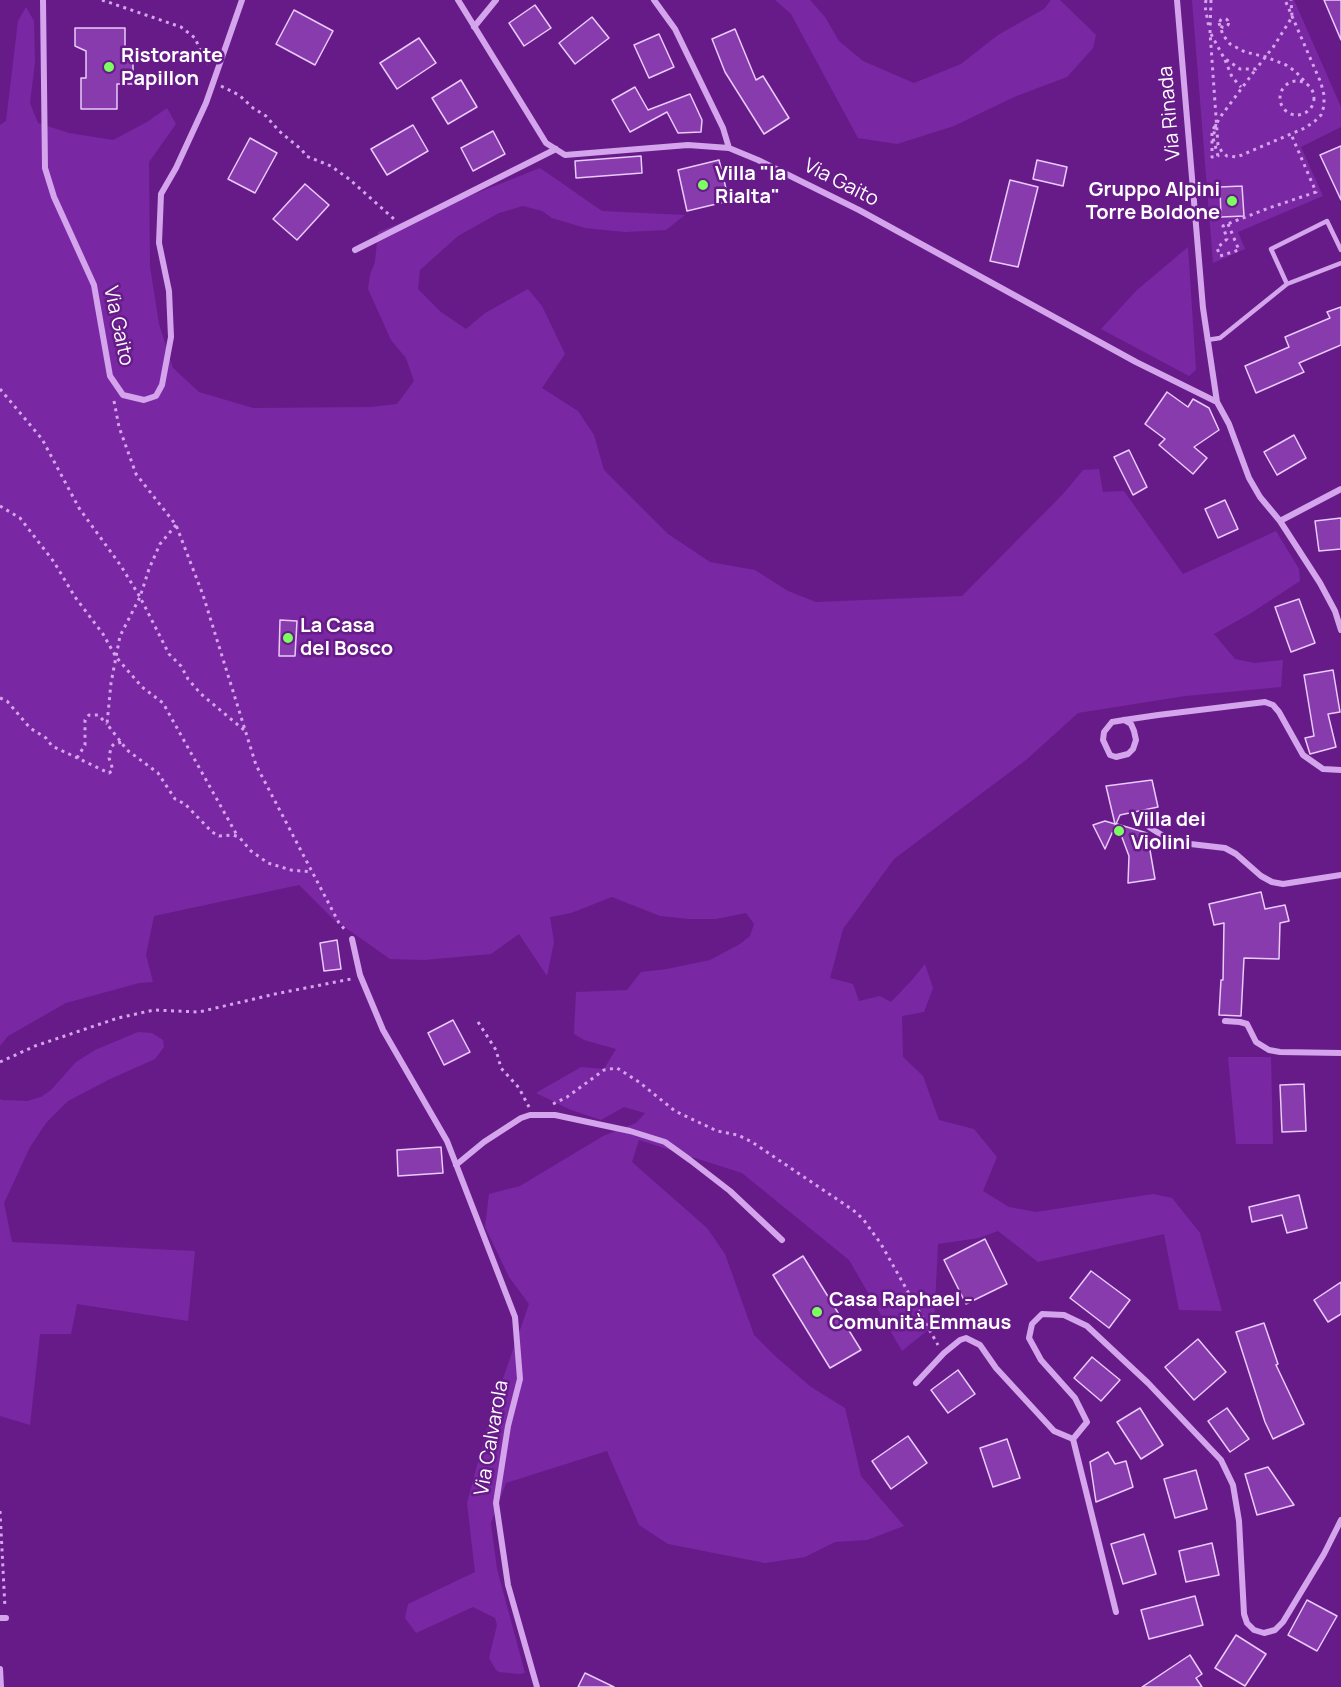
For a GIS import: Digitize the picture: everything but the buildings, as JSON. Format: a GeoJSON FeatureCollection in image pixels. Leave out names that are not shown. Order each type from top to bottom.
{"type":"FeatureCollection","features":[{"type":"Feature","properties":{"kind":"street","name":"Via Gaito"},"geometry":{"type":"LineString","coordinates":[[43,0],[45,168],[54,197],[94,285],[110,376],[123,395],[144,400],[156,396],[162,385],[171,337],[169,291],[159,243],[161,194],[177,168],[206,103],[242,0]]}},
{"type":"Feature","properties":{"kind":"street"},"geometry":{"type":"LineString","coordinates":[[458,0],[546,143],[556,149]]}},
{"type":"Feature","properties":{"kind":"street"},"geometry":{"type":"LineString","coordinates":[[474,27],[496,0]]}},
{"type":"Feature","properties":{"kind":"street"},"geometry":{"type":"LineString","coordinates":[[654,0],[680,39],[723,128],[729,148]]}},
{"type":"Feature","properties":{"kind":"street","name":"Via Rinada"},"geometry":{"type":"LineString","coordinates":[[1178,0],[1203,308],[1217,402],[1229,424],[1249,478],[1320,583],[1335,611],[1341,630]]}},
{"type":"Feature","properties":{"kind":"street","name":"Via Gaito"},"geometry":{"type":"LineString","coordinates":[[556,149],[565,155],[688,145],[729,148],[859,210],[1136,362],[1217,402]]}},
{"type":"Feature","properties":{"kind":"street"},"geometry":{"type":"LineString","coordinates":[[355,250],[556,149]]}},
{"type":"Feature","properties":{"kind":"street"},"geometry":{"type":"LineString","coordinates":[[1280,521],[1341,489]]}},
{"type":"Feature","properties":{"kind":"street"},"geometry":{"type":"LineString","coordinates":[[1124,720],[1131,724],[1136,740],[1133,749],[1128,754],[1116,757],[1110,755],[1103,740],[1104,732],[1112,722],[1124,720],[1265,702],[1273,705],[1279,712],[1303,755],[1323,769],[1341,770]]}},
{"type":"Feature","properties":{"kind":"street"},"geometry":{"type":"LineString","coordinates":[[1149,827],[1173,842],[1225,848],[1272,882],[1283,884],[1341,875]]}},
{"type":"Feature","properties":{"kind":"street","name":"Via Calvarola"},"geometry":{"type":"LineString","coordinates":[[352,939],[360,975],[383,1030],[447,1141],[515,1317],[520,1379],[508,1426],[496,1503],[508,1585],[537,1687]]}},
{"type":"Feature","properties":{"kind":"street"},"geometry":{"type":"LineString","coordinates":[[1225,1021],[1247,1024],[1256,1042],[1269,1050],[1297,1053],[1341,1053]]}},
{"type":"Feature","properties":{"kind":"street"},"geometry":{"type":"LineString","coordinates":[[456,1165],[484,1142],[521,1118],[530,1115],[544,1114],[630,1131],[665,1142],[712,1176],[782,1240]]}},
{"type":"Feature","properties":{"kind":"street"},"geometry":{"type":"LineString","coordinates":[[1073,1439],[1087,1422],[1075,1398],[1041,1360],[1029,1338],[1032,1324],[1041,1314],[1064,1315],[1087,1326],[1148,1383],[1221,1460],[1233,1485],[1239,1521],[1244,1614],[1247,1623],[1254,1630],[1264,1633],[1275,1630],[1283,1622],[1319,1563],[1341,1520]]}},
{"type":"Feature","properties":{"kind":"street"},"geometry":{"type":"LineString","coordinates":[[916,1383],[944,1353],[966,1338],[980,1345],[996,1368],[1053,1431],[1073,1439]]}},
{"type":"Feature","properties":{"kind":"street"},"geometry":{"type":"LineString","coordinates":[[1073,1439],[1116,1612]]}},
{"type":"Feature","properties":{"kind":"street"},"geometry":{"type":"LineString","coordinates":[[0,1669],[1,1687]]}},
{"type":"Feature","properties":{"kind":"lane"},"geometry":{"type":"LineString","coordinates":[[1287,284],[1271,249],[1327,221],[1341,250]]}},
{"type":"Feature","properties":{"kind":"lane"},"geometry":{"type":"LineString","coordinates":[[1207,340],[1220,338],[1287,284],[1341,263]]}},
{"type":"Feature","properties":{"kind":"path"},"geometry":{"type":"LineString","coordinates":[[102,0],[181,27],[195,38],[204,58],[218,71]]}},
{"type":"Feature","properties":{"kind":"path"},"geometry":{"type":"LineString","coordinates":[[1206,0],[1206,19],[1210,32],[1232,77],[1242,88]]}},
{"type":"Feature","properties":{"kind":"path"},"geometry":{"type":"LineString","coordinates":[[1211,0],[1210,32],[1218,145],[1222,152],[1230,157],[1245,155],[1315,121],[1321,115],[1324,95],[1285,0]]}},
{"type":"Feature","properties":{"kind":"path"},"geometry":{"type":"LineString","coordinates":[[1217,122],[1213,138],[1218,156],[1212,157],[1210,134],[1217,122],[1266,57],[1292,17],[1291,0]]}},
{"type":"Feature","properties":{"kind":"path"},"geometry":{"type":"LineString","coordinates":[[1219,23],[1223,36],[1230,44],[1245,52],[1266,57],[1295,71],[1307,84],[1314,98],[1310,108],[1296,115],[1286,111],[1282,106],[1280,95],[1286,85],[1296,81],[1307,84]]}},
{"type":"Feature","properties":{"kind":"path"},"geometry":{"type":"LineString","coordinates":[[1224,58],[1240,69],[1256,69]]}},
{"type":"Feature","properties":{"kind":"path"},"geometry":{"type":"LineString","coordinates":[[214,82],[239,95],[266,116],[306,156],[331,166],[349,179],[402,227]]}},
{"type":"Feature","properties":{"kind":"path"},"geometry":{"type":"LineString","coordinates":[[1228,224],[1239,250],[1220,256],[1217,248],[1227,239],[1223,226],[1228,224],[1317,194],[1290,134]]}},
{"type":"Feature","properties":{"kind":"path"},"geometry":{"type":"LineString","coordinates":[[0,389],[42,438],[78,508],[121,566],[140,597],[169,654],[181,666],[188,679],[201,694],[245,732]]}},
{"type":"Feature","properties":{"kind":"path"},"geometry":{"type":"LineString","coordinates":[[114,396],[119,427],[136,474],[176,525],[203,594],[256,765],[339,923],[352,939]]}},
{"type":"Feature","properties":{"kind":"path"},"geometry":{"type":"LineString","coordinates":[[0,506],[20,518],[54,562],[116,657],[142,687],[163,703],[239,837],[251,851],[268,863],[312,873]]}},
{"type":"Feature","properties":{"kind":"path"},"geometry":{"type":"LineString","coordinates":[[107,724],[120,636],[140,597],[160,544],[176,525]]}},
{"type":"Feature","properties":{"kind":"path"},"geometry":{"type":"LineString","coordinates":[[0,698],[7,701],[30,728],[46,738],[52,746],[109,773],[113,770],[109,758],[111,747],[122,742]]}},
{"type":"Feature","properties":{"kind":"path"},"geometry":{"type":"LineString","coordinates":[[77,758],[85,745],[85,720],[89,716],[98,716],[134,756],[158,773],[174,799],[185,804],[212,832],[219,836],[239,837]]}},
{"type":"Feature","properties":{"kind":"path"},"geometry":{"type":"LineString","coordinates":[[0,1062],[54,1039],[118,1018],[154,1010],[199,1012],[340,982],[360,975]]}},
{"type":"Feature","properties":{"kind":"path"},"geometry":{"type":"LineString","coordinates":[[478,1022],[495,1050],[501,1068],[529,1104],[530,1115]]}},
{"type":"Feature","properties":{"kind":"path"},"geometry":{"type":"LineString","coordinates":[[544,1114],[547,1107],[567,1097],[604,1070],[617,1068],[639,1082],[675,1111],[717,1131],[738,1135],[752,1142],[837,1198],[863,1218],[881,1244],[944,1353]]}},
{"type":"Feature","properties":{"kind":"path"},"geometry":{"type":"LineString","coordinates":[[0,1511],[3,1618]]}},
{"type":"Feature","properties":{"kind":"shaded area"},"geometry":{"type":"Polygon","coordinates":[[[775,0],[810,0],[825,17],[839,41],[863,61],[914,83],[961,64],[998,35],[1044,9],[1051,0],[1060,0],[1096,35],[1093,48],[1067,77],[1014,97],[954,126],[897,144],[858,138],[791,14],[775,0]]]}},
{"type":"Feature","properties":{"kind":"shaded area"},"geometry":{"type":"Polygon","coordinates":[[[1192,0],[1294,0],[1341,107],[1341,127],[1301,147],[1323,196],[1238,232],[1245,249],[1213,263],[1192,0]]]}},
{"type":"Feature","properties":{"kind":"shaded area"},"geometry":{"type":"Polygon","coordinates":[[[26,7],[34,21],[35,62],[30,103],[38,123],[69,133],[113,140],[147,122],[167,108],[176,124],[149,162],[150,267],[159,324],[173,368],[199,392],[253,408],[371,407],[397,404],[414,381],[406,358],[391,340],[368,289],[375,262],[378,232],[540,168],[602,211],[685,215],[666,230],[625,232],[585,228],[523,206],[499,213],[458,236],[420,270],[418,289],[441,312],[466,329],[485,313],[528,289],[542,306],[565,354],[542,388],[578,411],[594,435],[604,470],[668,534],[710,562],[755,570],[788,591],[816,602],[962,596],[1064,493],[1083,470],[1099,469],[1103,492],[1124,491],[1183,574],[1276,531],[1299,569],[1300,581],[1214,634],[1235,659],[1254,663],[1283,660],[1281,687],[1185,696],[1078,713],[1026,760],[894,859],[843,929],[830,978],[853,984],[859,1001],[880,996],[891,1002],[925,964],[933,988],[924,1012],[902,1016],[903,1057],[923,1076],[939,1120],[974,1129],[997,1157],[983,1191],[1009,1207],[1036,1212],[1153,1194],[1172,1198],[1200,1233],[1222,1311],[1179,1310],[1164,1234],[1038,1262],[998,1231],[979,1238],[938,1244],[934,1325],[902,1351],[849,1260],[742,1173],[639,1140],[632,1162],[707,1228],[725,1254],[754,1335],[811,1387],[845,1408],[861,1476],[904,1526],[867,1540],[835,1542],[805,1557],[765,1563],[668,1544],[639,1525],[607,1451],[506,1483],[491,1523],[497,1569],[525,1673],[496,1670],[489,1658],[497,1625],[495,1618],[473,1607],[416,1633],[405,1618],[408,1604],[475,1572],[467,1503],[492,1410],[529,1304],[509,1277],[485,1227],[489,1194],[520,1186],[603,1136],[636,1123],[645,1113],[624,1107],[601,1120],[571,1110],[536,1093],[581,1067],[604,1069],[616,1049],[584,1040],[574,1034],[576,992],[627,990],[641,972],[710,960],[750,936],[754,924],[746,913],[716,919],[660,916],[612,897],[571,913],[550,917],[554,942],[547,976],[519,934],[491,954],[424,960],[390,959],[333,919],[299,885],[154,916],[146,955],[153,982],[139,983],[66,1003],[8,1036],[0,1046],[0,125],[6,121],[18,21],[26,7]]]}},
{"type":"Feature","properties":{"kind":"shaded area"},"geometry":{"type":"Polygon","coordinates":[[[1188,247],[1196,370],[1189,376],[1101,329],[1137,290],[1188,247]]]}},
{"type":"Feature","properties":{"kind":"shaded area"},"geometry":{"type":"Polygon","coordinates":[[[138,1032],[152,1033],[163,1040],[164,1047],[155,1059],[68,1101],[46,1123],[30,1147],[4,1203],[12,1242],[195,1251],[188,1321],[77,1304],[71,1334],[40,1334],[30,1425],[0,1416],[0,1099],[27,1101],[41,1097],[51,1090],[76,1062],[95,1050],[138,1032]]]}},
{"type":"Feature","properties":{"kind":"shaded area"},"geometry":{"type":"Polygon","coordinates":[[[1228,1057],[1271,1057],[1273,1144],[1236,1144],[1228,1057]]]}},
{"type":"Feature","properties":{"kind":"place","name":"Ristorante Papillon"},"geometry":{"type":"Point","coordinates":[109,67]}},
{"type":"Feature","properties":{"kind":"place","name":"Villa \"la Rialta\""},"geometry":{"type":"Point","coordinates":[703,185]}},
{"type":"Feature","properties":{"kind":"place","name":"Gruppo Alpini Torre Boldone"},"geometry":{"type":"Point","coordinates":[1232,201]}},
{"type":"Feature","properties":{"kind":"place","name":"La Casa del Bosco"},"geometry":{"type":"Point","coordinates":[288,638]}},
{"type":"Feature","properties":{"kind":"place","name":"Villa dei Violini"},"geometry":{"type":"Point","coordinates":[1119,831]}},
{"type":"Feature","properties":{"kind":"place","name":"Casa Raphael - Comunità Emmaus"},"geometry":{"type":"Point","coordinates":[817,1312]}}]}
